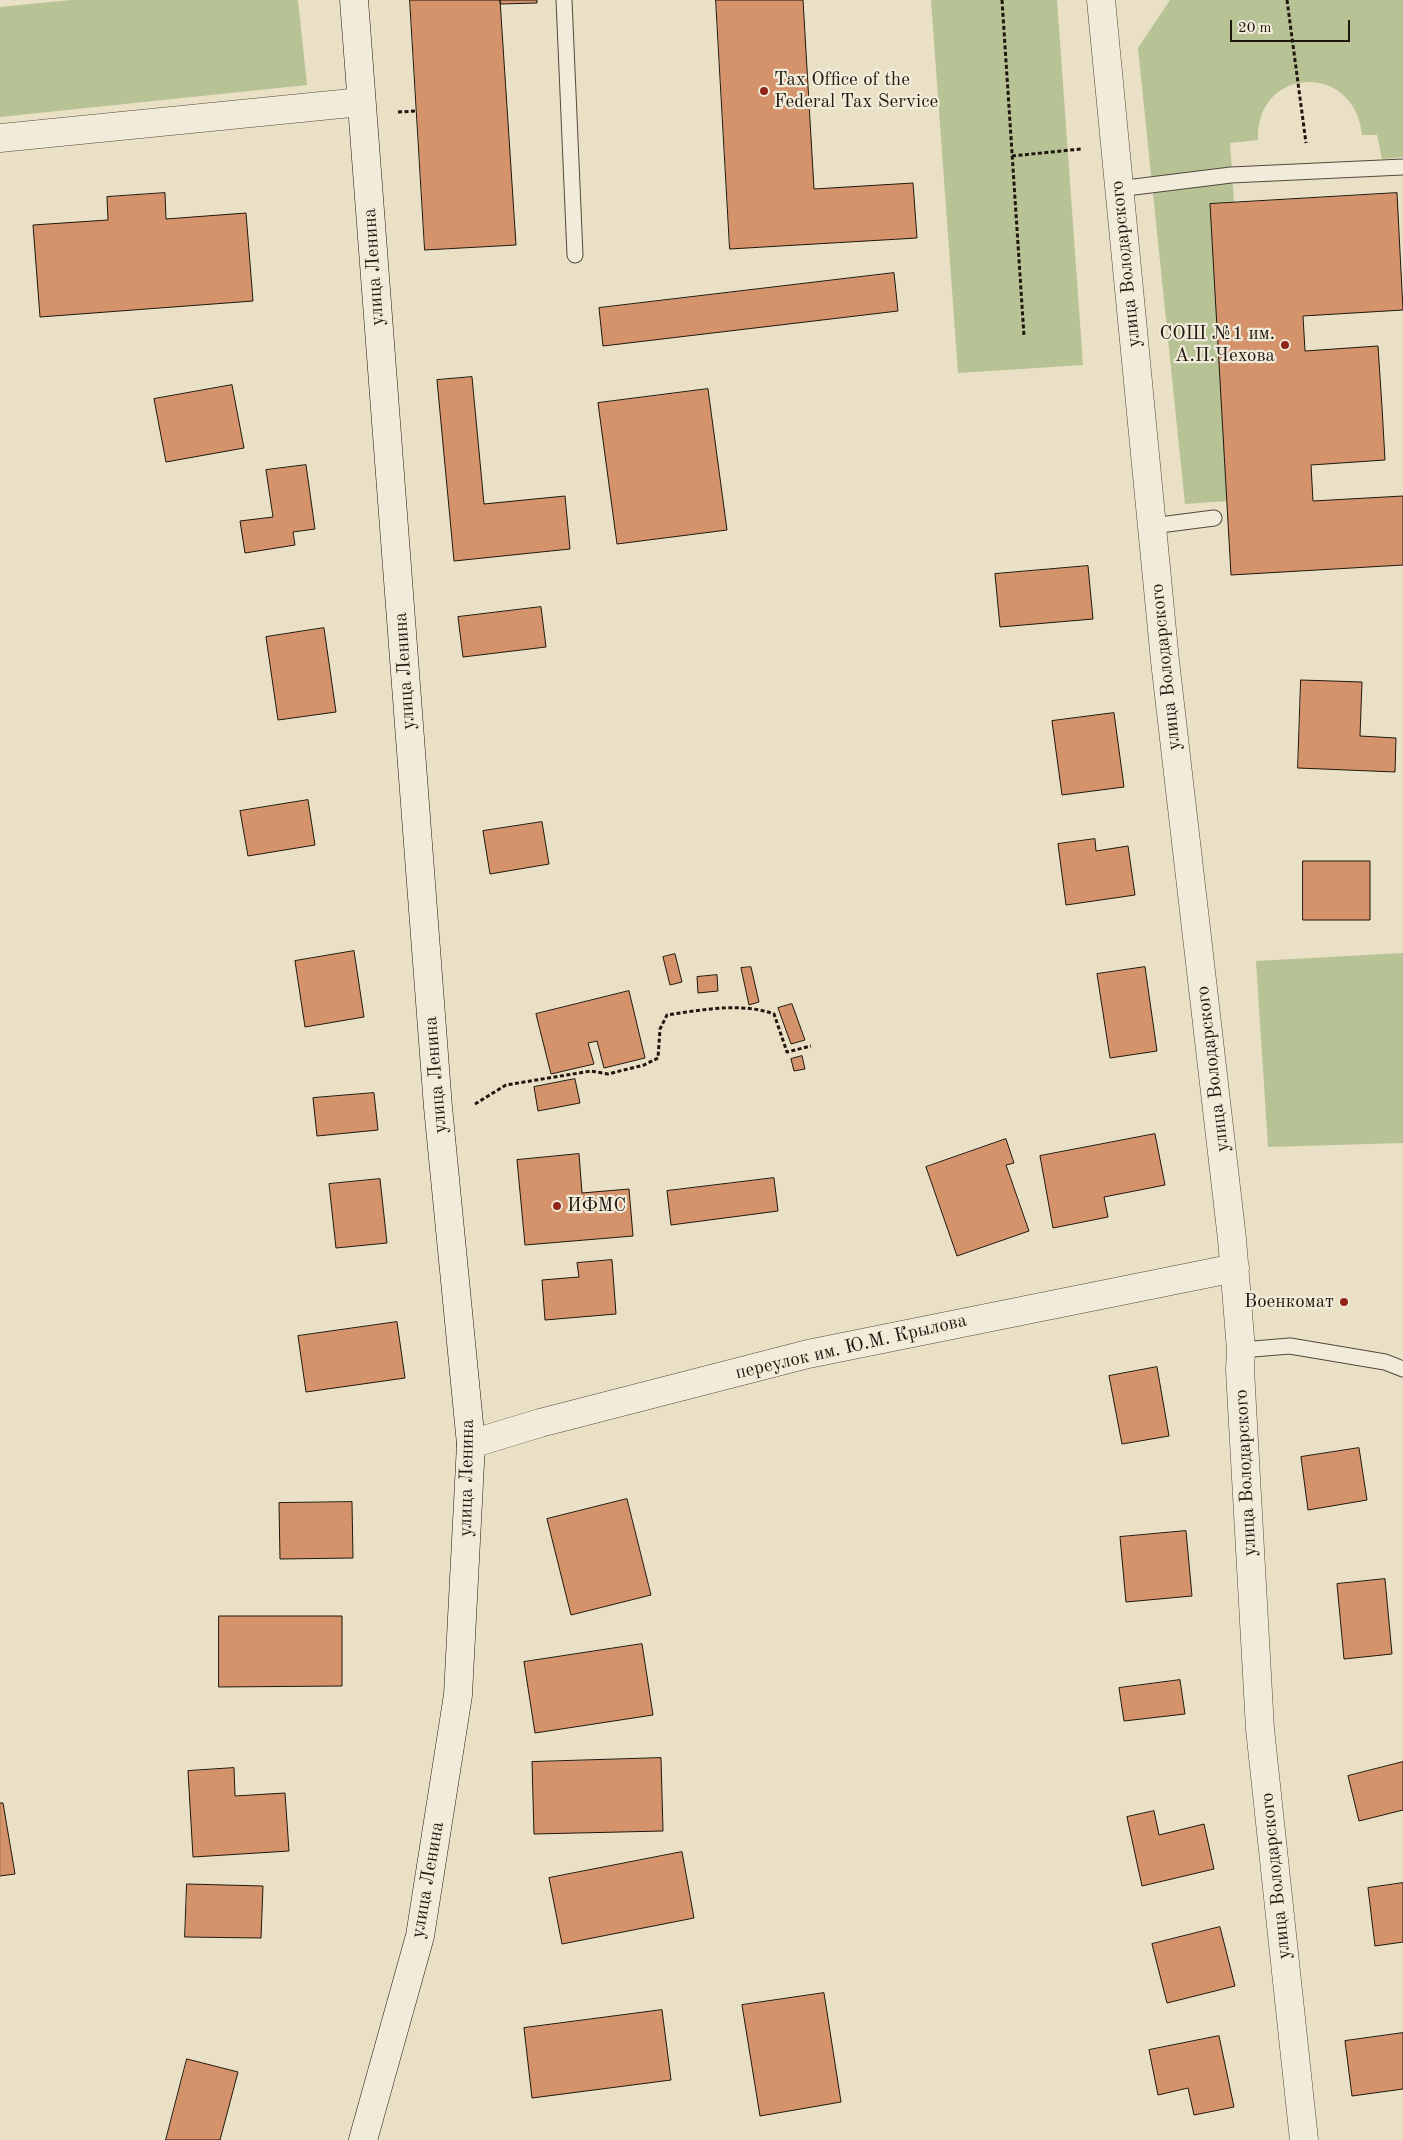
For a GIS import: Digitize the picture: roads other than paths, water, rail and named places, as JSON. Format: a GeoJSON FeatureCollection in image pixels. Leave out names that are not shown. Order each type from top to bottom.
{"type":"FeatureCollection","features":[{"type":"Feature","properties":{"kind":"street","name":"улица Ленина"},"geometry":{"type":"LineString","coordinates":[[354,0],[438,1097],[471,1444],[457,1704],[420,1936],[363,2140]]}},
{"type":"Feature","properties":{"kind":"street","name":"улица Володарского"},"geometry":{"type":"LineString","coordinates":[[1101,0],[1152,526],[1242,1350],[1240,1370],[1260,1729],[1304,2140]]}},
{"type":"Feature","properties":{"kind":"street"},"geometry":{"type":"LineString","coordinates":[[0,138],[361,102]]}},
{"type":"Feature","properties":{"kind":"street","name":"переулок им. Ю.М. Крылова"},"geometry":{"type":"LineString","coordinates":[[471,1444],[540,1423],[808,1354],[1234,1268]]}},
{"type":"Feature","properties":{"kind":"lane"},"geometry":{"type":"LineString","coordinates":[[564,0],[575,255]]}},
{"type":"Feature","properties":{"kind":"lane"},"geometry":{"type":"LineString","coordinates":[[1118,189],[1232,175],[1310,173],[1403,167]]}},
{"type":"Feature","properties":{"kind":"lane"},"geometry":{"type":"LineString","coordinates":[[1152,526],[1214,518]]}},
{"type":"Feature","properties":{"kind":"lane"},"geometry":{"type":"LineString","coordinates":[[1242,1350],[1290,1346],[1385,1362],[1403,1369]]}},
{"type":"Feature","properties":{"kind":"place","name":"Tax Office of the Federal Tax Service"},"geometry":{"type":"Point","coordinates":[764,91]}},
{"type":"Feature","properties":{"kind":"place","name":"СОШ №1 им. А.П.Чехова"},"geometry":{"type":"Point","coordinates":[1285,345]}},
{"type":"Feature","properties":{"kind":"place","name":"ИФМС"},"geometry":{"type":"Point","coordinates":[557,1206]}},
{"type":"Feature","properties":{"kind":"place","name":"Военкомат"},"geometry":{"type":"Point","coordinates":[1344,1302]}}]}
